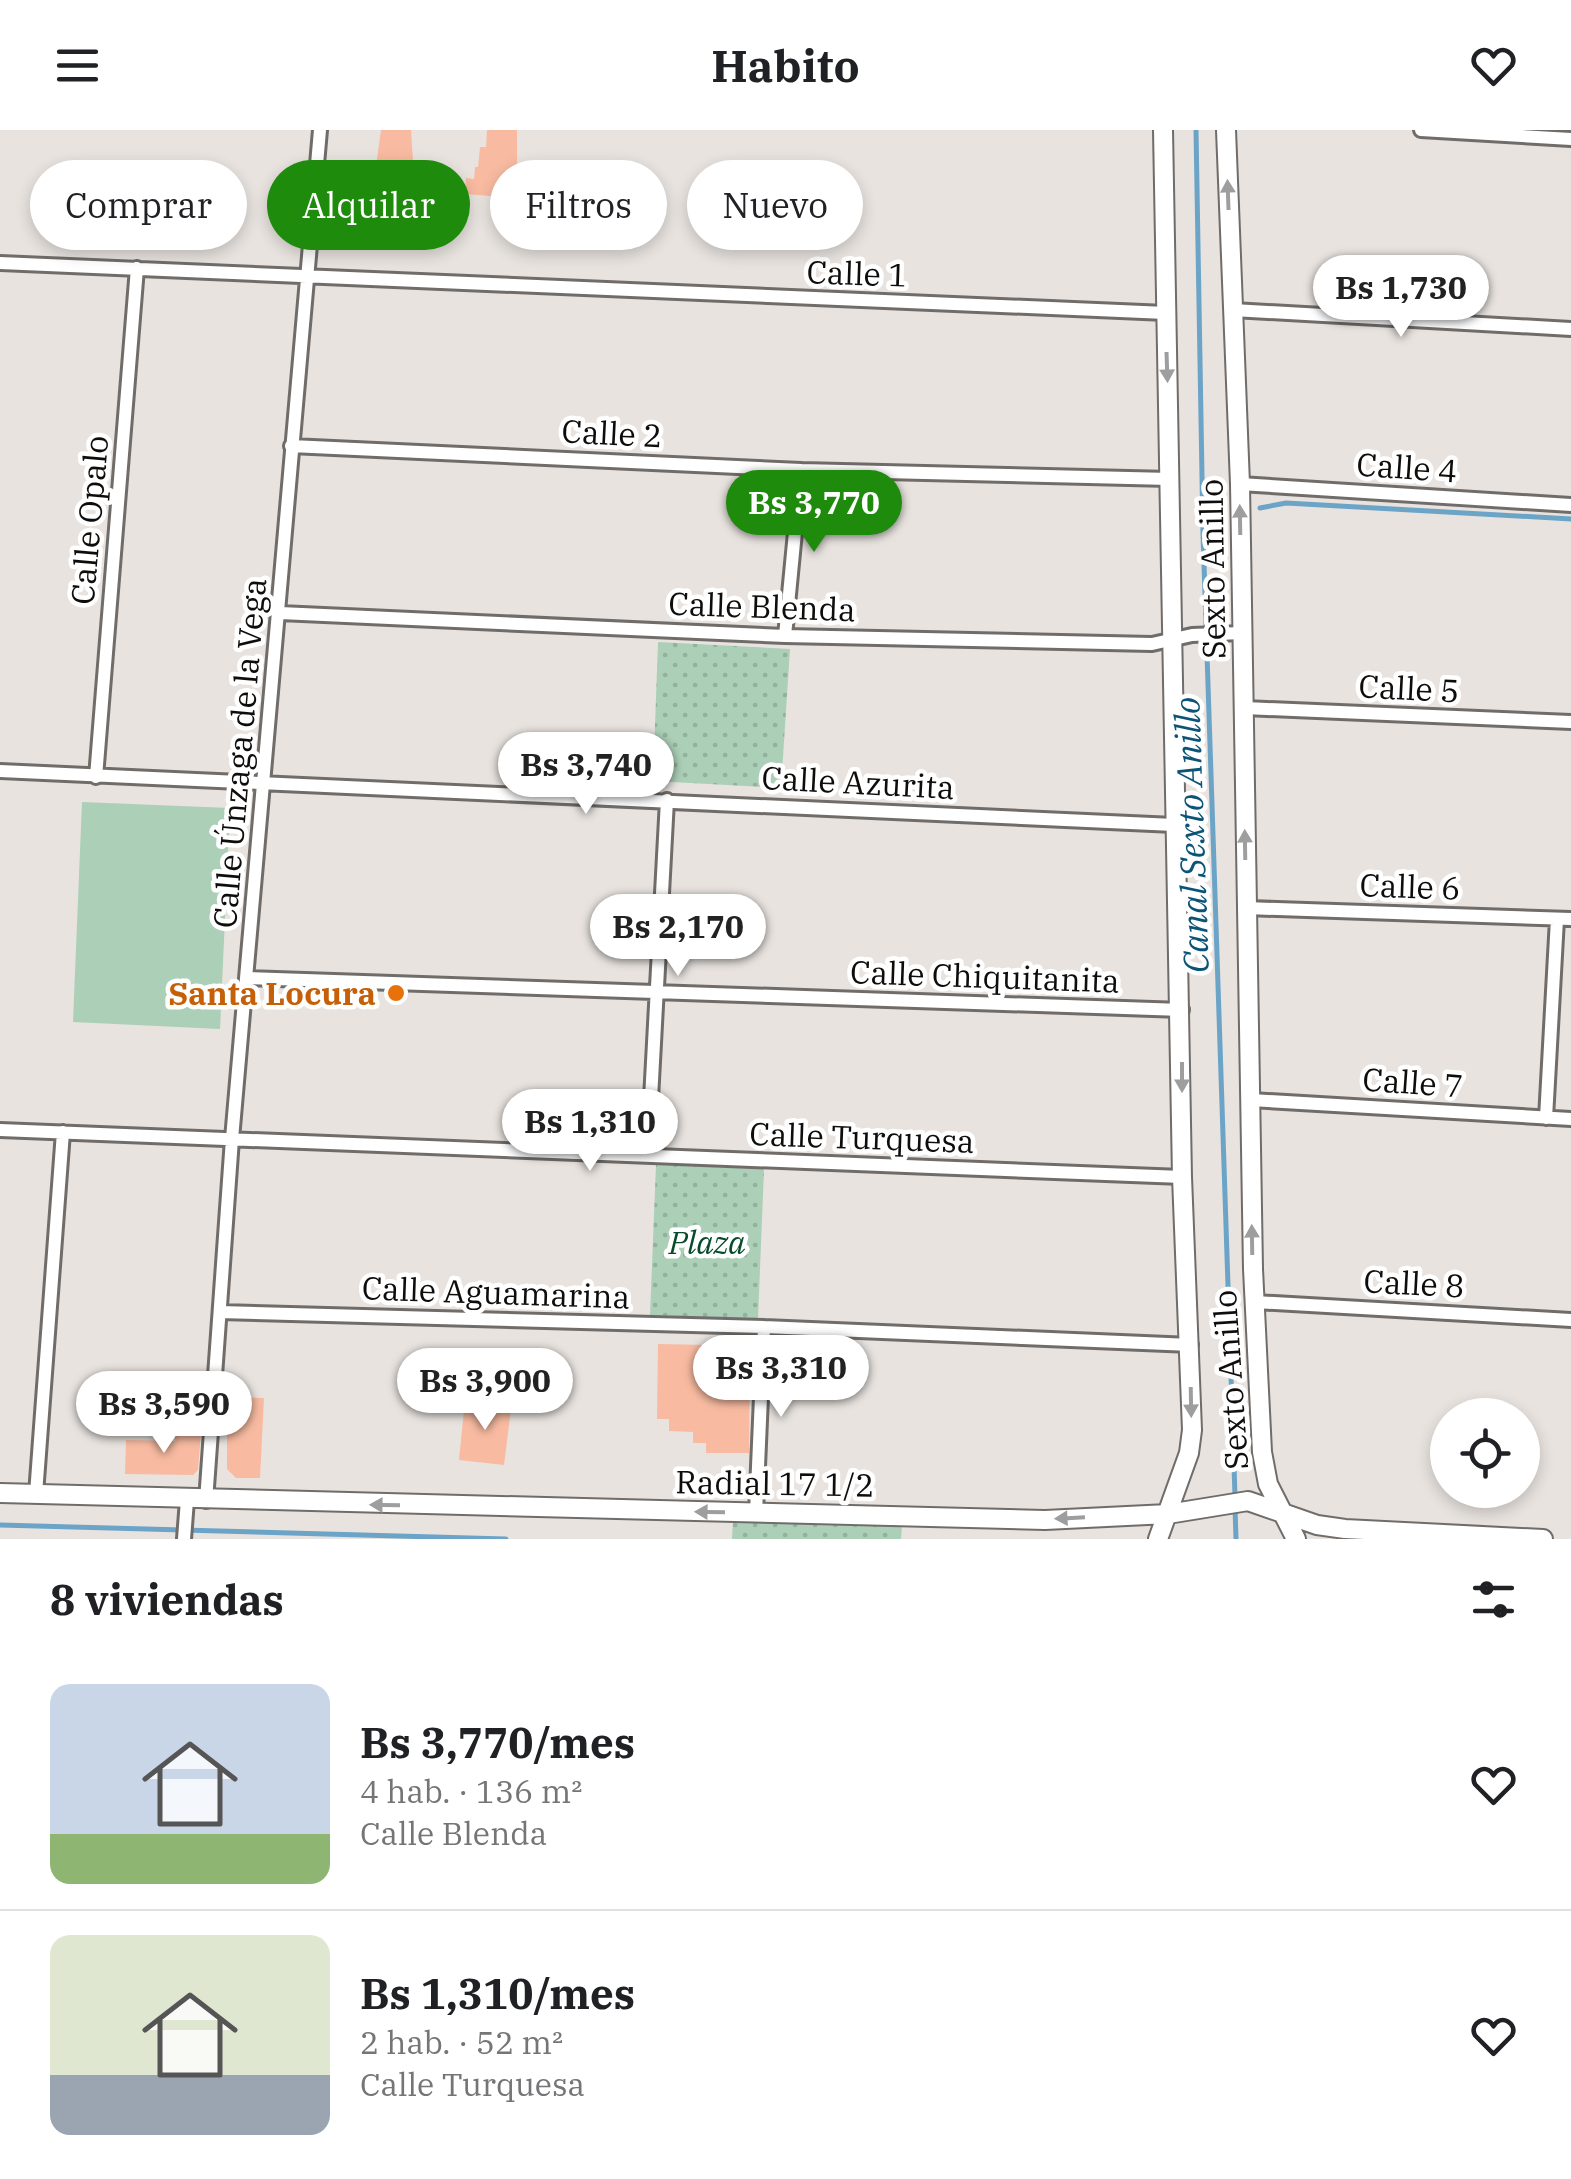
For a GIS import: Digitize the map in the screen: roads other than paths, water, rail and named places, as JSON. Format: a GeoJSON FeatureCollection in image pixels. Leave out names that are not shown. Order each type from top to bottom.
{"type":"FeatureCollection","features":[{"type":"Feature","properties":{"kind":"main road","name":"Sexto Anillo"},"geometry":{"type":"LineString","coordinates":[[1158,1539],[1189,1453],[1190,1345],[1174,825],[1184,637],[1170,479],[1163,130]]}},
{"type":"Feature","properties":{"kind":"main road","name":"Sexto Anillo"},"geometry":{"type":"LineString","coordinates":[[1226,130],[1240,484],[1233,633],[1245,708],[1255,1302],[1262,1452],[1268,1484],[1296,1539]]}},
{"type":"Feature","properties":{"kind":"main road","name":"Radial 17 1/2"},"geometry":{"type":"LineString","coordinates":[[0,1492],[187,1506],[206,1501],[1045,1520],[1168,1514],[1248,1502],[1280,1509],[1318,1525],[1345,1529],[1543,1539]]}},
{"type":"Feature","properties":{"kind":"street","name":"Calle Únzaga de la Vega"},"geometry":{"type":"LineString","coordinates":[[206,1501],[232,1138],[320,130]]}},
{"type":"Feature","properties":{"kind":"street"},"geometry":{"type":"LineString","coordinates":[[1421,130],[1571,139]]}},
{"type":"Feature","properties":{"kind":"street","name":"Calle 1"},"geometry":{"type":"LineString","coordinates":[[0,263],[1166,313]]}},
{"type":"Feature","properties":{"kind":"street","name":"Calle Opalo"},"geometry":{"type":"LineString","coordinates":[[96,777],[136,268]]}},
{"type":"Feature","properties":{"kind":"street"},"geometry":{"type":"LineString","coordinates":[[1233,310],[1571,329]]}},
{"type":"Feature","properties":{"kind":"street","name":"Calle 2"},"geometry":{"type":"LineString","coordinates":[[292,446],[800,470],[1170,479]]}},
{"type":"Feature","properties":{"kind":"street"},"geometry":{"type":"LineString","coordinates":[[786,636],[800,470]]}},
{"type":"Feature","properties":{"kind":"street","name":"Calle 4"},"geometry":{"type":"LineString","coordinates":[[1240,484],[1571,506]]}},
{"type":"Feature","properties":{"kind":"street","name":"Calle Blenda"},"geometry":{"type":"LineString","coordinates":[[280,613],[786,636],[1152,644],[1233,633]]}},
{"type":"Feature","properties":{"kind":"street","name":"Calle 5"},"geometry":{"type":"LineString","coordinates":[[1245,708],[1571,722]]}},
{"type":"Feature","properties":{"kind":"street","name":"Calle Azurita"},"geometry":{"type":"LineString","coordinates":[[0,770],[1174,825]]}},
{"type":"Feature","properties":{"kind":"street"},"geometry":{"type":"LineString","coordinates":[[648,1156],[667,800]]}},
{"type":"Feature","properties":{"kind":"street","name":"Calle 6"},"geometry":{"type":"LineString","coordinates":[[1246,908],[1564,919]]}},
{"type":"Feature","properties":{"kind":"street"},"geometry":{"type":"LineString","coordinates":[[1546,1118],[1564,919]]}},
{"type":"Feature","properties":{"kind":"street","name":"Calle Chiquitanita"},"geometry":{"type":"LineString","coordinates":[[246,978],[1182,1010]]}},
{"type":"Feature","properties":{"kind":"street","name":"Calle 7"},"geometry":{"type":"LineString","coordinates":[[1251,1100],[1571,1119]]}},
{"type":"Feature","properties":{"kind":"street","name":"Calle Turquesa"},"geometry":{"type":"LineString","coordinates":[[0,1130],[1182,1177]]}},
{"type":"Feature","properties":{"kind":"street"},"geometry":{"type":"LineString","coordinates":[[36,1494],[63,1132]]}},
{"type":"Feature","properties":{"kind":"street","name":"Calle 8"},"geometry":{"type":"LineString","coordinates":[[1255,1302],[1571,1320]]}},
{"type":"Feature","properties":{"kind":"street","name":"Calle Aguamarina"},"geometry":{"type":"LineString","coordinates":[[220,1312],[764,1327],[1190,1345]]}},
{"type":"Feature","properties":{"kind":"street"},"geometry":{"type":"LineString","coordinates":[[756,1512],[764,1327]]}},
{"type":"Feature","properties":{"kind":"street"},"geometry":{"type":"LineString","coordinates":[[184,1539],[187,1506]]}},
{"type":"Feature","properties":{"kind":"waterway","name":"Canal Sexto Anillo"},"geometry":{"type":"LineString","coordinates":[[1196,130],[1203,534],[1235,1496]]}},
{"type":"Feature","properties":{"kind":"waterway"},"geometry":{"type":"LineString","coordinates":[[1260,508],[1286,503],[1571,519]]}},
{"type":"Feature","properties":{"kind":"waterway"},"geometry":{"type":"LineString","coordinates":[[1204,534],[1224,525]]}},
{"type":"Feature","properties":{"kind":"waterway","name":"Canal Sexto Anillo"},"geometry":{"type":"LineString","coordinates":[[1235,1507],[1236,1539]]}},
{"type":"Feature","properties":{"kind":"waterway"},"geometry":{"type":"LineString","coordinates":[[0,1525],[506,1539]]}},
{"type":"Feature","properties":{"kind":"place","name":"Santa Locura"},"geometry":{"type":"Point","coordinates":[396,993]}},
{"type":"Feature","properties":{"kind":"park label","name":"Plaza"},"geometry":{"type":"Point","coordinates":[707,1242]}}]}
